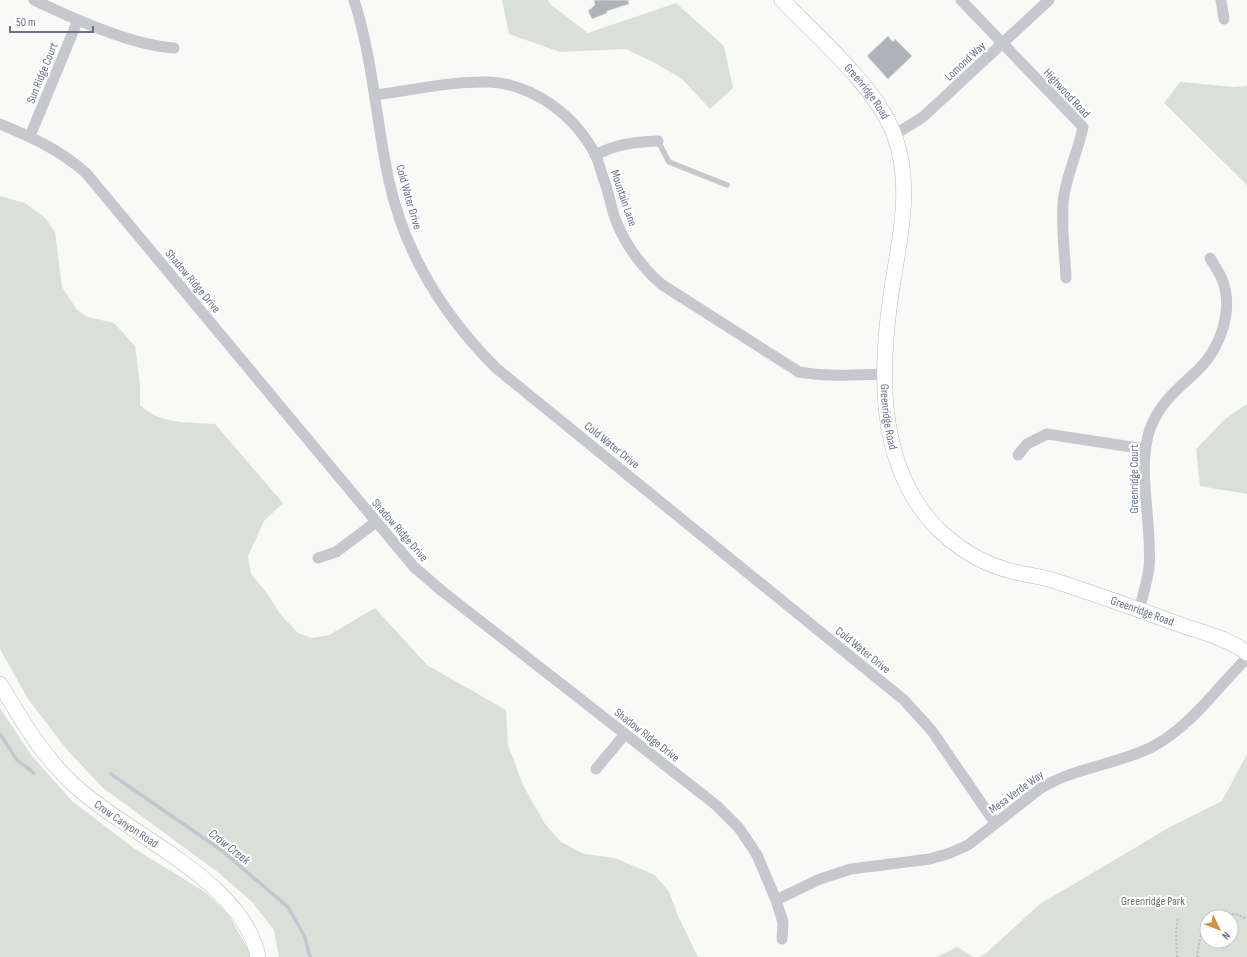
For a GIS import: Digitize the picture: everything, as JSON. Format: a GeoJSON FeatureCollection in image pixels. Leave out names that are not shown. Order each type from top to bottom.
{"type":"FeatureCollection","features":[{"type":"Feature","properties":{"kind":"street"},"geometry":{"type":"LineString","coordinates":[[34,0],[78,20],[156,47],[174,48]]}},
{"type":"Feature","properties":{"kind":"street","name":"Cold Water Drive"},"geometry":{"type":"LineString","coordinates":[[354,0],[367,45],[389,182],[407,239],[422,271],[463,333],[496,368],[904,700],[932,731],[995,823]]}},
{"type":"Feature","properties":{"kind":"street","name":"Greenridge Road"},"geometry":{"type":"LineString","coordinates":[[782,0],[871,94],[884,114],[894,135],[900,155],[904,196],[886,332],[883,374],[889,425],[895,453],[905,481],[918,505],[936,527],[954,543],[975,557],[992,565],[1011,571],[1049,579],[1226,641],[1247,653]]}},
{"type":"Feature","properties":{"kind":"street","name":"Highwood Road"},"geometry":{"type":"LineString","coordinates":[[961,0],[1083,127],[1078,149],[1063,197],[1066,278]]}},
{"type":"Feature","properties":{"kind":"street","name":"Lomond Way"},"geometry":{"type":"LineString","coordinates":[[894,135],[922,117],[1049,0]]}},
{"type":"Feature","properties":{"kind":"street"},"geometry":{"type":"LineString","coordinates":[[1221,0],[1224,19]]}},
{"type":"Feature","properties":{"kind":"street","name":"Sun Ridge Court"},"geometry":{"type":"LineString","coordinates":[[30,136],[78,20]]}},
{"type":"Feature","properties":{"kind":"street","name":"Mountain Lane"},"geometry":{"type":"LineString","coordinates":[[375,95],[441,85],[490,82],[506,85],[543,99],[562,112],[577,127],[595,155],[615,220],[622,235],[631,251],[644,268],[661,284],[748,341],[799,372],[817,376],[848,377],[883,374]]}},
{"type":"Feature","properties":{"kind":"street","name":"Shadow Ridge Drive"},"geometry":{"type":"LineString","coordinates":[[0,124],[30,136],[68,157],[102,191],[414,567],[442,591],[716,805],[739,828],[757,855],[776,900],[783,922],[782,939]]}},
{"type":"Feature","properties":{"kind":"street"},"geometry":{"type":"LineString","coordinates":[[595,155],[609,148],[632,142],[658,142]]}},
{"type":"Feature","properties":{"kind":"street","name":"Greenridge Court"},"geometry":{"type":"LineString","coordinates":[[1138,610],[1149,567],[1145,449],[1158,411],[1169,396],[1208,358],[1223,328],[1226,317],[1222,280],[1210,258]]}},
{"type":"Feature","properties":{"kind":"street"},"geometry":{"type":"LineString","coordinates":[[1018,455],[1027,444],[1048,434],[1145,449]]}},
{"type":"Feature","properties":{"kind":"street"},"geometry":{"type":"LineString","coordinates":[[318,558],[336,552],[376,522]]}},
{"type":"Feature","properties":{"kind":"street","name":"Mesa Verde Way"},"geometry":{"type":"LineString","coordinates":[[776,900],[820,879],[851,869],[930,859],[950,853],[968,845],[1041,788],[1054,780],[1090,767],[1134,754],[1165,739],[1191,717],[1247,658]]}},
{"type":"Feature","properties":{"kind":"street","name":"Crow Canyon Road"},"geometry":{"type":"LineString","coordinates":[[0,684],[47,758],[71,783],[104,810],[196,873],[234,908],[244,922],[258,957]]}},
{"type":"Feature","properties":{"kind":"street"},"geometry":{"type":"LineString","coordinates":[[596,769],[625,734]]}},
{"type":"Feature","properties":{"kind":"lane"},"geometry":{"type":"LineString","coordinates":[[658,142],[668,162],[726,185]]}},
{"type":"Feature","properties":{"kind":"path"},"geometry":{"type":"LineString","coordinates":[[1177,957],[1176,932],[1178,917]]}},
{"type":"Feature","properties":{"kind":"path"},"geometry":{"type":"LineString","coordinates":[[1197,957],[1199,944]]}},
{"type":"Feature","properties":{"kind":"green space"},"geometry":{"type":"Polygon","coordinates":[[[502,0],[548,0],[551,5],[588,33],[676,3],[724,46],[733,88],[710,109],[682,79],[655,63],[626,49],[560,52],[509,34],[502,0]]]}},
{"type":"Feature","properties":{"kind":"green space"},"geometry":{"type":"Polygon","coordinates":[[[1180,82],[1233,87],[1247,86],[1247,185],[1164,103],[1180,82]]]}},
{"type":"Feature","properties":{"kind":"green space"},"geometry":{"type":"Polygon","coordinates":[[[0,196],[25,203],[45,218],[55,232],[62,287],[77,310],[88,317],[114,323],[135,346],[140,384],[140,405],[157,416],[166,419],[215,424],[283,503],[264,521],[248,556],[251,574],[266,592],[281,615],[298,633],[312,638],[329,635],[375,608],[427,665],[506,710],[508,745],[523,785],[545,824],[561,842],[584,854],[615,858],[655,875],[669,892],[678,916],[698,957],[279,957],[274,930],[252,902],[219,873],[103,788],[68,751],[28,699],[0,649],[0,196]]]}},
{"type":"Feature","properties":{"kind":"green space"},"geometry":{"type":"Polygon","coordinates":[[[1247,404],[1247,494],[1200,486],[1196,449],[1225,419],[1247,404]]]}},
{"type":"Feature","properties":{"kind":"green space"},"geometry":{"type":"Polygon","coordinates":[[[0,708],[31,755],[72,801],[135,849],[205,892],[229,915],[252,957],[0,957],[0,708]]]}},
{"type":"Feature","properties":{"kind":"green space","name":"Greenridge Park"},"geometry":{"type":"Polygon","coordinates":[[[1247,754],[1247,957],[979,957],[984,955],[1040,904],[1170,827],[1222,801],[1247,754]]]}},
{"type":"Feature","properties":{"kind":"green space"},"geometry":{"type":"Polygon","coordinates":[[[957,947],[974,957],[936,957],[957,947]]]}},
{"type":"Feature","properties":{"kind":"building"},"geometry":{"type":"Polygon","coordinates":[[[594,0],[628,0],[629,4],[607,11],[607,13],[592,19],[588,11],[595,5],[594,0]]]}},
{"type":"Feature","properties":{"kind":"building"},"geometry":{"type":"Polygon","coordinates":[[[888,36],[893,42],[895,39],[912,56],[888,79],[867,56],[888,36]]]}},
{"type":"Feature","properties":{"kind":"waterway","name":"Crow Creek"},"geometry":{"type":"LineString","coordinates":[[0,734],[17,760],[34,773]]}},
{"type":"Feature","properties":{"kind":"waterway","name":"Crow Creek"},"geometry":{"type":"LineString","coordinates":[[111,774],[221,850],[288,907],[305,937],[310,957]]}}]}
